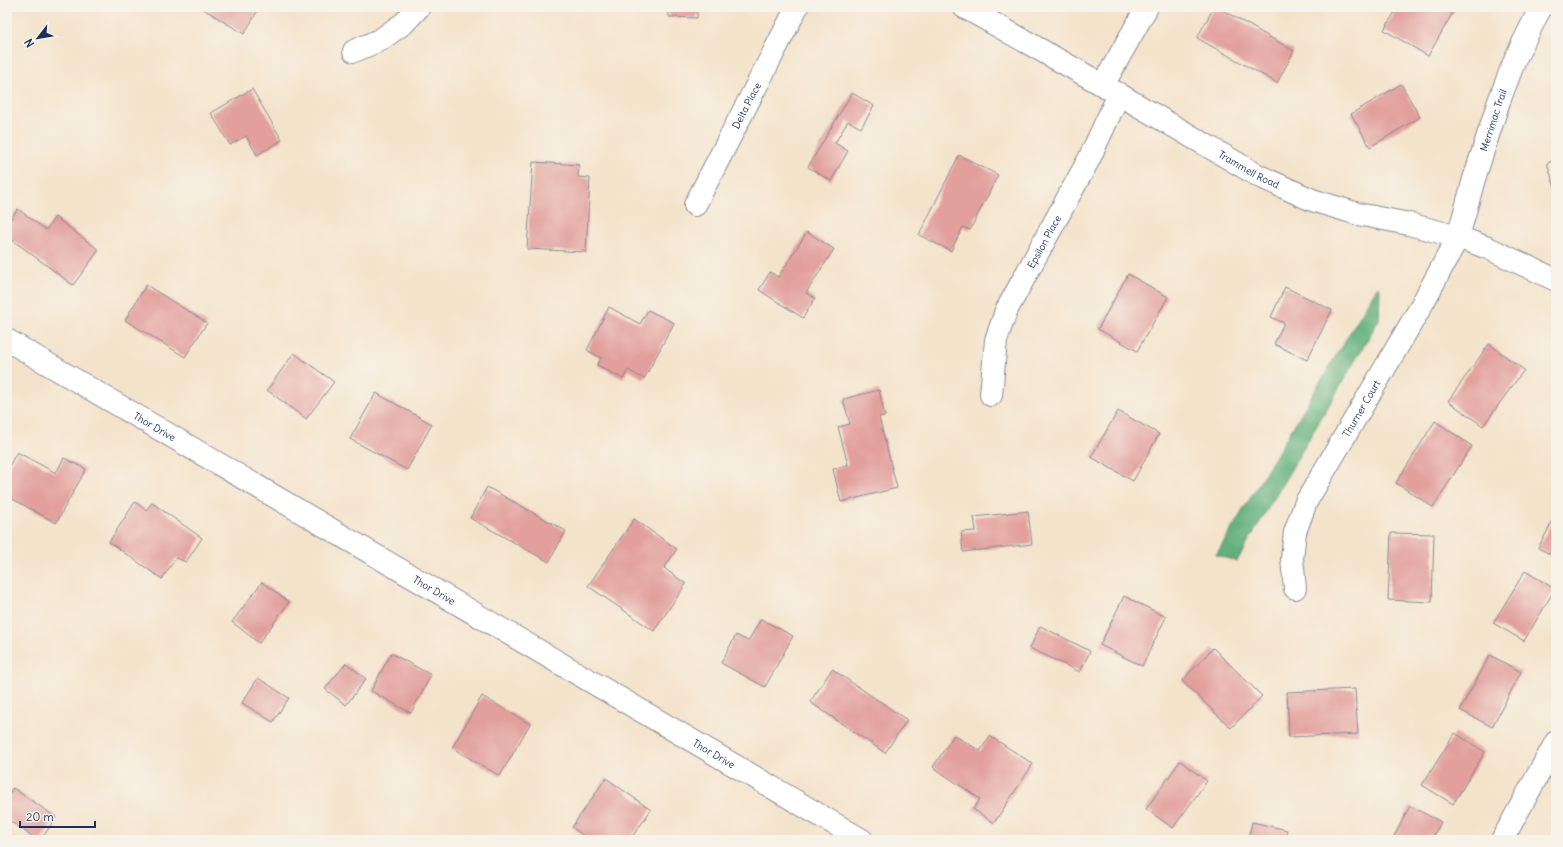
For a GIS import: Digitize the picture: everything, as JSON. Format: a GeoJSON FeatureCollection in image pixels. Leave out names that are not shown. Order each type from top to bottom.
{"type":"FeatureCollection","features":[{"type":"Feature","properties":{"kind":"street"},"geometry":{"type":"LineString","coordinates":[[354,51],[380,40],[404,23],[419,7]]}},
{"type":"Feature","properties":{"kind":"street","name":"Delta Place"},"geometry":{"type":"LineString","coordinates":[[695,205],[797,7]]}},
{"type":"Feature","properties":{"kind":"street","name":"Trammell Road"},"geometry":{"type":"LineString","coordinates":[[964,7],[1259,176],[1312,200],[1358,214],[1409,224],[1458,237],[1491,249],[1556,280]]}},
{"type":"Feature","properties":{"kind":"street","name":"Epsilon Place"},"geometry":{"type":"LineString","coordinates":[[991,395],[996,340],[1006,311],[1089,158],[1111,90],[1147,7]]}},
{"type":"Feature","properties":{"kind":"street","name":"Merrimac Trail"},"geometry":{"type":"LineString","coordinates":[[1458,237],[1474,179],[1499,101],[1516,57],[1541,7]]}},
{"type":"Feature","properties":{"kind":"street","name":"Thurner Court"},"geometry":{"type":"LineString","coordinates":[[1295,588],[1292,559],[1295,532],[1306,502],[1419,310],[1458,237]]}},
{"type":"Feature","properties":{"kind":"street","name":"Thor Drive"},"geometry":{"type":"LineString","coordinates":[[7,340],[862,840]]}},
{"type":"Feature","properties":{"kind":"street"},"geometry":{"type":"LineString","coordinates":[[1502,840],[1556,742]]}},
{"type":"Feature","properties":{"kind":"green space"},"geometry":{"type":"Polygon","coordinates":[[[1378,286],[1380,289],[1379,320],[1237,561],[1216,555],[1378,286]]]}},
{"type":"Feature","properties":{"kind":"building"},"geometry":{"type":"Polygon","coordinates":[[[200,7],[260,7],[244,34],[200,7]]]}},
{"type":"Feature","properties":{"kind":"building"},"geometry":{"type":"Polygon","coordinates":[[[669,7],[697,7],[697,18],[669,17],[669,7]]]}},
{"type":"Feature","properties":{"kind":"building"},"geometry":{"type":"Polygon","coordinates":[[[1214,7],[1217,7],[1294,51],[1277,83],[1197,38],[1214,7]]]}},
{"type":"Feature","properties":{"kind":"building"},"geometry":{"type":"Polygon","coordinates":[[[1398,7],[1456,7],[1428,56],[1384,30],[1398,7]]]}},
{"type":"Feature","properties":{"kind":"building"},"geometry":{"type":"Polygon","coordinates":[[[1401,84],[1420,117],[1370,147],[1351,114],[1401,84]]]}},
{"type":"Feature","properties":{"kind":"building"},"geometry":{"type":"Polygon","coordinates":[[[252,89],[282,140],[257,155],[246,136],[230,145],[211,113],[252,89]]]}},
{"type":"Feature","properties":{"kind":"building"},"geometry":{"type":"Polygon","coordinates":[[[852,93],[874,106],[861,128],[848,121],[835,143],[848,151],[831,181],[808,167],[852,93]]]}},
{"type":"Feature","properties":{"kind":"building"},"geometry":{"type":"Polygon","coordinates":[[[959,155],[998,175],[970,230],[963,227],[951,251],[919,235],[959,155]]]}},
{"type":"Feature","properties":{"kind":"building"},"geometry":{"type":"Polygon","coordinates":[[[1556,160],[1556,191],[1547,163],[1556,160]]]}},
{"type":"Feature","properties":{"kind":"building"},"geometry":{"type":"Polygon","coordinates":[[[533,162],[579,165],[578,177],[590,178],[586,252],[527,249],[533,162]]]}},
{"type":"Feature","properties":{"kind":"building"},"geometry":{"type":"Polygon","coordinates":[[[18,209],[46,230],[55,217],[99,250],[73,285],[7,236],[7,224],[18,209]]]}},
{"type":"Feature","properties":{"kind":"building"},"geometry":{"type":"Polygon","coordinates":[[[807,232],[834,249],[806,293],[815,298],[803,318],[759,290],[770,272],[778,277],[807,232]]]}},
{"type":"Feature","properties":{"kind":"building"},"geometry":{"type":"Polygon","coordinates":[[[1128,274],[1168,297],[1137,351],[1098,329],[1128,274]]]}},
{"type":"Feature","properties":{"kind":"building"},"geometry":{"type":"Polygon","coordinates":[[[146,285],[207,323],[185,357],[125,320],[146,285]]]}},
{"type":"Feature","properties":{"kind":"building"},"geometry":{"type":"Polygon","coordinates":[[[1285,287],[1332,310],[1307,360],[1274,344],[1284,323],[1271,317],[1285,287]]]}},
{"type":"Feature","properties":{"kind":"building"},"geometry":{"type":"Polygon","coordinates":[[[609,307],[640,324],[648,310],[674,323],[644,379],[628,370],[623,379],[597,365],[601,358],[587,350],[609,307]]]}},
{"type":"Feature","properties":{"kind":"building"},"geometry":{"type":"Polygon","coordinates":[[[1489,344],[1524,370],[1483,426],[1448,401],[1489,344]]]}},
{"type":"Feature","properties":{"kind":"building"},"geometry":{"type":"Polygon","coordinates":[[[294,353],[334,382],[306,419],[267,390],[294,353]]]}},
{"type":"Feature","properties":{"kind":"building"},"geometry":{"type":"Polygon","coordinates":[[[879,390],[885,416],[879,417],[897,488],[841,502],[833,469],[848,465],[838,427],[850,424],[843,399],[879,390]]]}},
{"type":"Feature","properties":{"kind":"building"},"geometry":{"type":"Polygon","coordinates":[[[376,393],[432,424],[407,470],[350,439],[376,393]]]}},
{"type":"Feature","properties":{"kind":"building"},"geometry":{"type":"Polygon","coordinates":[[[1118,411],[1159,434],[1133,481],[1091,457],[1118,411]]]}},
{"type":"Feature","properties":{"kind":"building"},"geometry":{"type":"Polygon","coordinates":[[[1435,421],[1472,446],[1433,507],[1396,483],[1435,421]]]}},
{"type":"Feature","properties":{"kind":"building"},"geometry":{"type":"Polygon","coordinates":[[[17,452],[56,473],[64,458],[86,469],[56,523],[7,496],[7,470],[17,452]]]}},
{"type":"Feature","properties":{"kind":"building"},"geometry":{"type":"Polygon","coordinates":[[[487,487],[566,531],[549,562],[470,518],[487,487]]]}},
{"type":"Feature","properties":{"kind":"building"},"geometry":{"type":"Polygon","coordinates":[[[135,502],[146,510],[152,503],[202,538],[186,562],[176,558],[162,579],[109,542],[135,502]]]}},
{"type":"Feature","properties":{"kind":"building"},"geometry":{"type":"Polygon","coordinates":[[[1028,511],[1032,544],[963,552],[961,532],[976,531],[974,517],[1028,511]]]}},
{"type":"Feature","properties":{"kind":"building"},"geometry":{"type":"Polygon","coordinates":[[[1556,515],[1556,557],[1538,548],[1556,515]]]}},
{"type":"Feature","properties":{"kind":"building"},"geometry":{"type":"Polygon","coordinates":[[[634,519],[677,549],[664,568],[686,584],[654,631],[588,586],[634,519]]]}},
{"type":"Feature","properties":{"kind":"building"},"geometry":{"type":"Polygon","coordinates":[[[1391,533],[1434,534],[1432,602],[1388,600],[1391,533]]]}},
{"type":"Feature","properties":{"kind":"building"},"geometry":{"type":"Polygon","coordinates":[[[1525,571],[1555,589],[1524,641],[1493,623],[1525,571]]]}},
{"type":"Feature","properties":{"kind":"building"},"geometry":{"type":"Polygon","coordinates":[[[262,582],[289,602],[259,643],[232,622],[262,582]]]}},
{"type":"Feature","properties":{"kind":"building"},"geometry":{"type":"Polygon","coordinates":[[[1124,596],[1166,617],[1142,666],[1100,645],[1124,596]]]}},
{"type":"Feature","properties":{"kind":"building"},"geometry":{"type":"Polygon","coordinates":[[[761,619],[793,636],[765,687],[721,663],[736,635],[748,641],[761,619]]]}},
{"type":"Feature","properties":{"kind":"building"},"geometry":{"type":"Polygon","coordinates":[[[1040,626],[1090,651],[1080,672],[1030,648],[1040,626]]]}},
{"type":"Feature","properties":{"kind":"building"},"geometry":{"type":"Polygon","coordinates":[[[1213,648],[1262,696],[1231,728],[1182,681],[1213,648]]]}},
{"type":"Feature","properties":{"kind":"building"},"geometry":{"type":"Polygon","coordinates":[[[391,653],[431,675],[411,713],[371,691],[391,653]]]}},
{"type":"Feature","properties":{"kind":"building"},"geometry":{"type":"Polygon","coordinates":[[[1490,655],[1521,672],[1492,727],[1460,710],[1490,655]]]}},
{"type":"Feature","properties":{"kind":"building"},"geometry":{"type":"Polygon","coordinates":[[[346,663],[366,679],[346,705],[325,689],[346,663]]]}},
{"type":"Feature","properties":{"kind":"building"},"geometry":{"type":"Polygon","coordinates":[[[832,669],[907,720],[885,753],[810,702],[832,669]]]}},
{"type":"Feature","properties":{"kind":"building"},"geometry":{"type":"Polygon","coordinates":[[[258,678],[289,698],[273,722],[242,703],[258,678]]]}},
{"type":"Feature","properties":{"kind":"building"},"geometry":{"type":"Polygon","coordinates":[[[1355,689],[1358,734],[1289,737],[1287,692],[1355,689]]]}},
{"type":"Feature","properties":{"kind":"building"},"geometry":{"type":"Polygon","coordinates":[[[482,696],[530,724],[500,776],[452,748],[482,696]]]}},
{"type":"Feature","properties":{"kind":"building"},"geometry":{"type":"Polygon","coordinates":[[[1455,733],[1485,752],[1453,804],[1422,785],[1455,733]]]}},
{"type":"Feature","properties":{"kind":"building"},"geometry":{"type":"Polygon","coordinates":[[[954,735],[980,751],[990,736],[1033,764],[994,823],[973,809],[980,799],[933,767],[954,735]]]}},
{"type":"Feature","properties":{"kind":"building"},"geometry":{"type":"Polygon","coordinates":[[[1180,761],[1207,781],[1173,828],[1146,809],[1180,761]]]}},
{"type":"Feature","properties":{"kind":"building"},"geometry":{"type":"Polygon","coordinates":[[[606,778],[651,810],[630,840],[589,840],[572,827],[606,778]]]}},
{"type":"Feature","properties":{"kind":"building"},"geometry":{"type":"Polygon","coordinates":[[[13,788],[56,817],[41,840],[38,840],[7,819],[7,797],[13,788]]]}},
{"type":"Feature","properties":{"kind":"building"},"geometry":{"type":"Polygon","coordinates":[[[1410,806],[1441,822],[1431,840],[1392,840],[1410,806]]]}},
{"type":"Feature","properties":{"kind":"building"},"geometry":{"type":"Polygon","coordinates":[[[1252,822],[1287,830],[1285,840],[1248,840],[1252,822]]]}}]}
